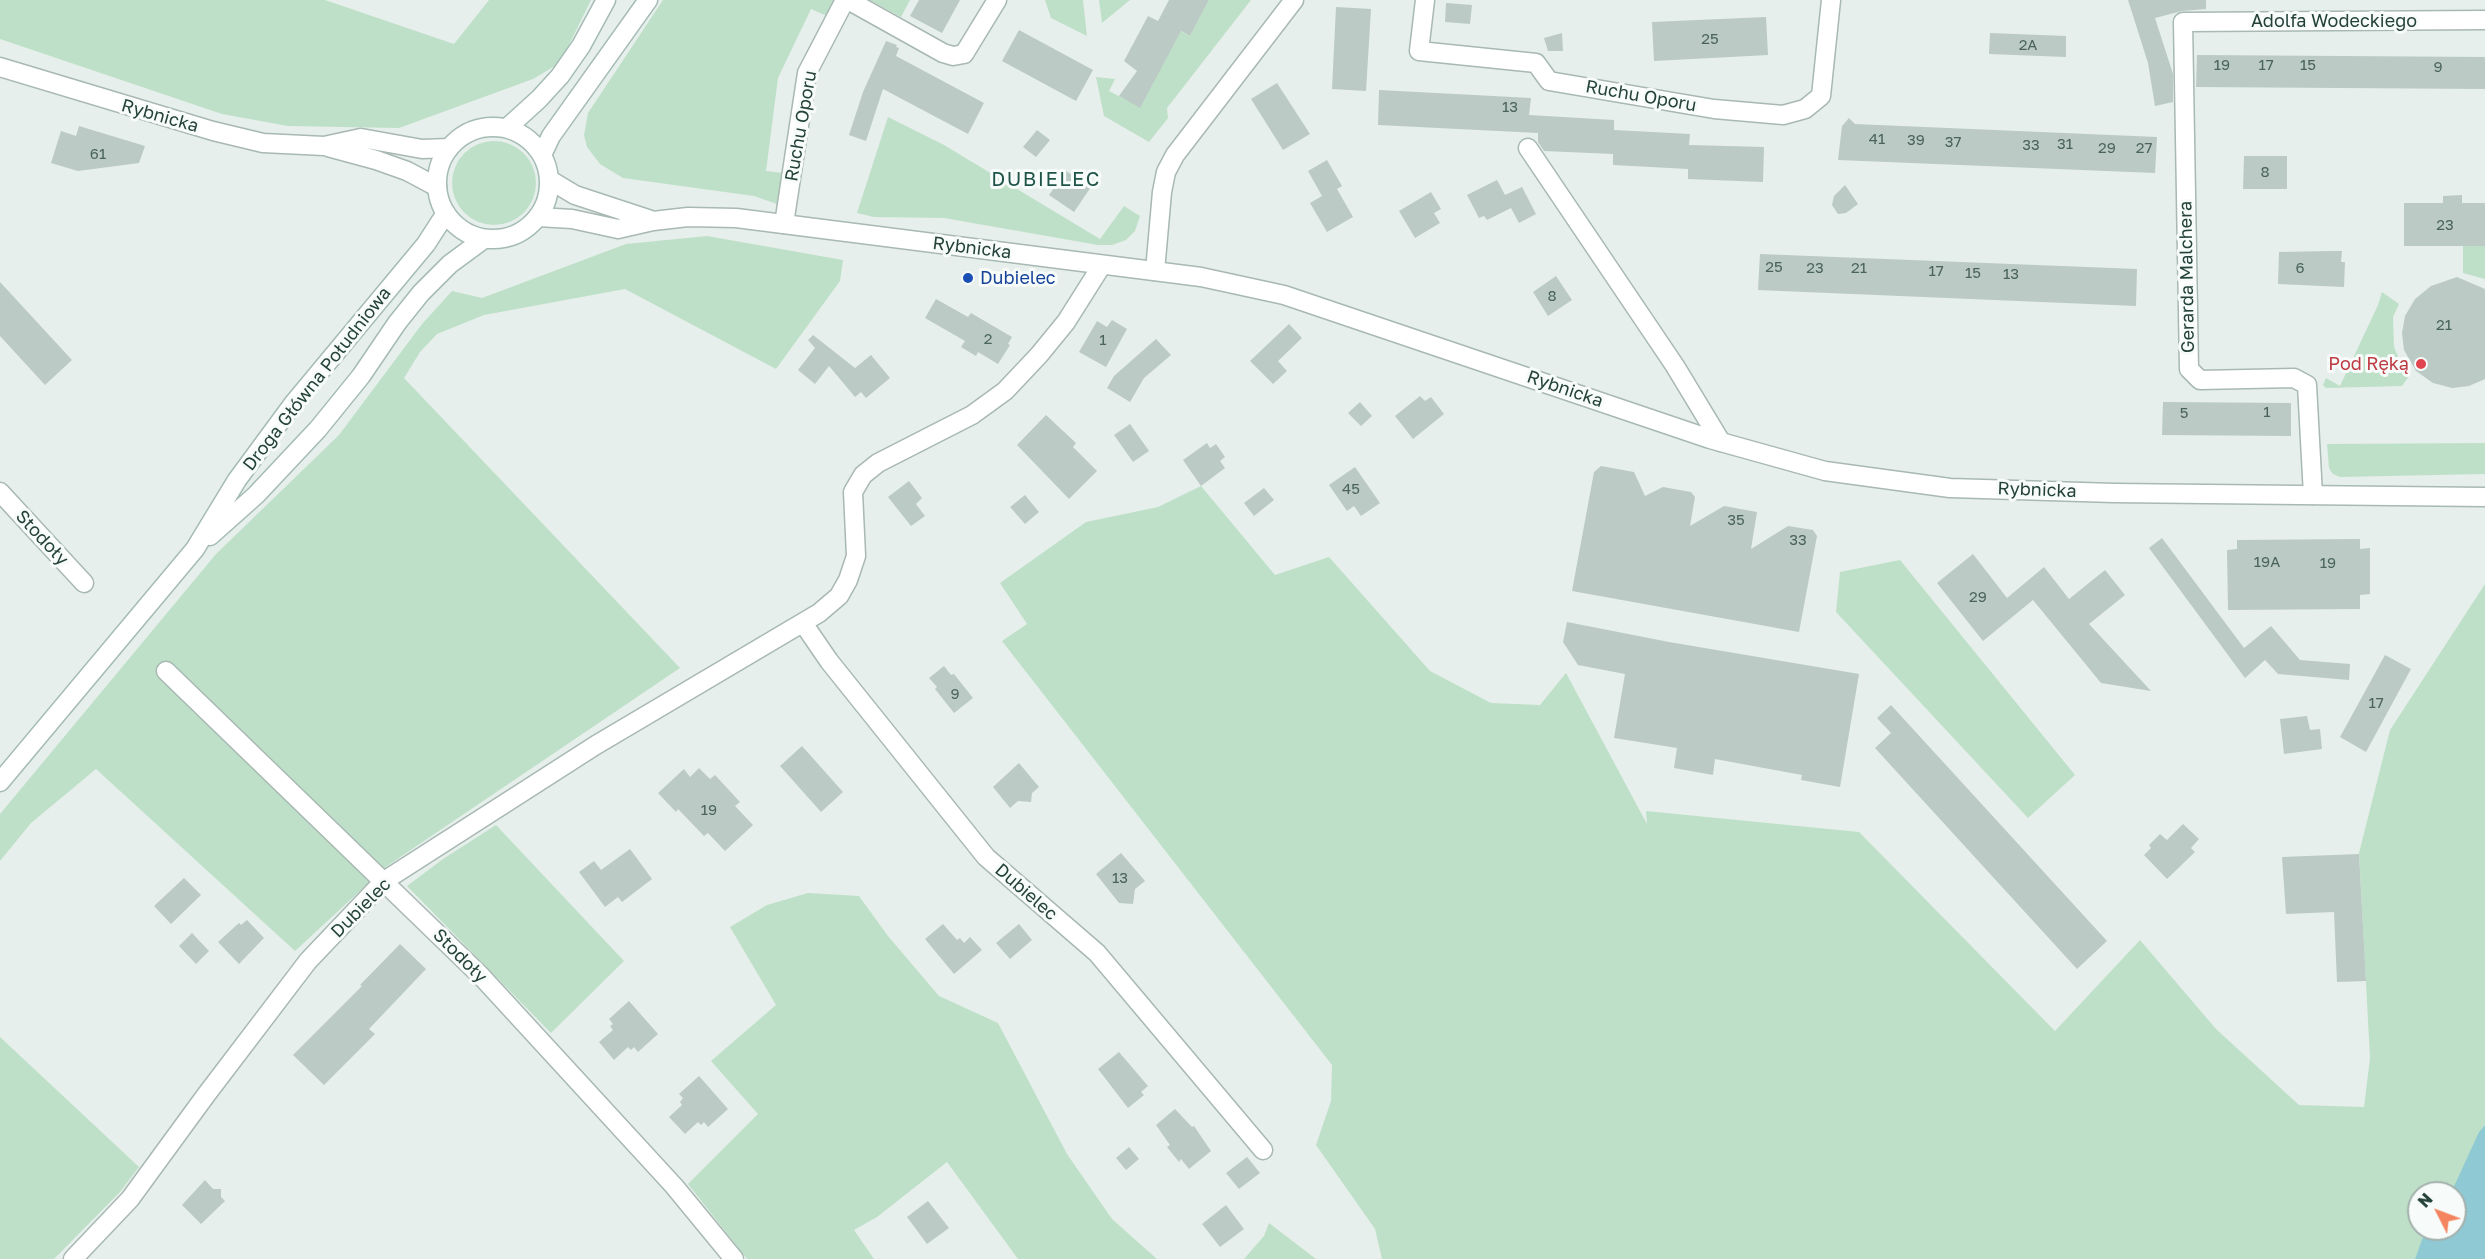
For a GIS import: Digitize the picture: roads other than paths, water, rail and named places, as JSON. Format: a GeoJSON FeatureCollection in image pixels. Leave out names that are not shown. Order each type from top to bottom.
{"type":"FeatureCollection","features":[{"type":"Feature","properties":{"kind":"street"},"geometry":{"type":"LineString","coordinates":[[507,128],[539,99],[571,62],[606,0]]}},
{"type":"Feature","properties":{"kind":"street"},"geometry":{"type":"LineString","coordinates":[[542,155],[550,136],[648,0]]}},
{"type":"Feature","properties":{"kind":"street","name":"Ruchu Oporu"},"geometry":{"type":"LineString","coordinates":[[784,224],[807,73],[847,0],[943,53],[953,56],[964,54],[997,0]]}},
{"type":"Feature","properties":{"kind":"street"},"geometry":{"type":"LineString","coordinates":[[1155,271],[1166,172],[1175,155],[1294,0]]}},
{"type":"Feature","properties":{"kind":"street","name":"Ruchu Oporu"},"geometry":{"type":"LineString","coordinates":[[1425,0],[1419,51],[1536,63],[1549,81],[1714,109],[1783,115],[1805,109],[1821,96],[1831,0]]}},
{"type":"Feature","properties":{"kind":"street","name":"Adolfa Wodeckiego"},"geometry":{"type":"LineString","coordinates":[[2184,22],[2485,20]]}},
{"type":"Feature","properties":{"kind":"street","name":"Gerarda Malchera"},"geometry":{"type":"LineString","coordinates":[[2184,22],[2189,369],[2200,380],[2294,378],[2307,385],[2313,495]]}},
{"type":"Feature","properties":{"kind":"street","name":"Rybnicka"},"geometry":{"type":"LineString","coordinates":[[0,67],[230,135],[274,144],[324,146],[387,163],[437,187]]}},
{"type":"Feature","properties":{"kind":"street"},"geometry":{"type":"LineString","coordinates":[[493,126],[507,128],[530,140],[542,155],[550,180],[546,203],[538,217],[527,228],[499,239],[484,239],[462,230],[446,213],[437,187],[438,171],[449,148],[472,131],[493,126]]}},
{"type":"Feature","properties":{"kind":"street","name":"Rybnicka"},"geometry":{"type":"LineString","coordinates":[[324,146],[361,138],[422,149],[449,148]]}},
{"type":"Feature","properties":{"kind":"street"},"geometry":{"type":"LineString","coordinates":[[1528,148],[1675,366],[1721,442]]}},
{"type":"Feature","properties":{"kind":"street","name":"Rybnicka"},"geometry":{"type":"LineString","coordinates":[[550,180],[575,195],[653,221]]}},
{"type":"Feature","properties":{"kind":"street","name":"Droga Główna Południowa"},"geometry":{"type":"LineString","coordinates":[[195,549],[237,480],[293,404],[426,244],[446,213]]}},
{"type":"Feature","properties":{"kind":"street","name":"Rybnicka"},"geometry":{"type":"LineString","coordinates":[[538,217],[572,219],[618,229],[653,221],[720,217],[1201,277],[1284,296],[1721,442],[1826,471],[1950,488],[2114,493],[2485,497]]}},
{"type":"Feature","properties":{"kind":"street","name":"Droga Główna Południowa"},"geometry":{"type":"LineString","coordinates":[[0,782],[195,549],[256,495],[318,429],[361,376],[421,292],[450,264],[484,239]]}},
{"type":"Feature","properties":{"kind":"street","name":"Dubielec"},"geometry":{"type":"LineString","coordinates":[[73,1259],[130,1200],[308,961],[384,881],[596,745],[819,613],[839,596],[848,580],[856,556],[853,492],[863,475],[878,463],[972,415],[1005,391],[1039,355],[1065,322],[1102,265]]}},
{"type":"Feature","properties":{"kind":"street","name":"Stodoły"},"geometry":{"type":"LineString","coordinates":[[0,492],[84,583]]}},
{"type":"Feature","properties":{"kind":"street","name":"Dubielec"},"geometry":{"type":"LineString","coordinates":[[802,623],[829,661],[986,857],[1097,953],[1263,1150]]}},
{"type":"Feature","properties":{"kind":"street","name":"Stodoły"},"geometry":{"type":"LineString","coordinates":[[166,671],[489,985],[674,1186],[734,1259]]}},
{"type":"Feature","properties":{"kind":"water"},"geometry":{"type":"Polygon","coordinates":[[[2485,1125],[2485,1259],[2415,1259],[2422,1241],[2467,1241],[2467,1181],[2457,1181],[2479,1132],[2485,1125]]]}},
{"type":"Feature","properties":{"kind":"place","name":"Dubielec"},"geometry":{"type":"Point","coordinates":[968,278]}},
{"type":"Feature","properties":{"kind":"place","name":"Pod Ręką"},"geometry":{"type":"Point","coordinates":[2421,364]}},
{"type":"Feature","properties":{"kind":"district","name":"DUBIELEC"},"geometry":{"type":"Point","coordinates":[1046,180]}}]}
